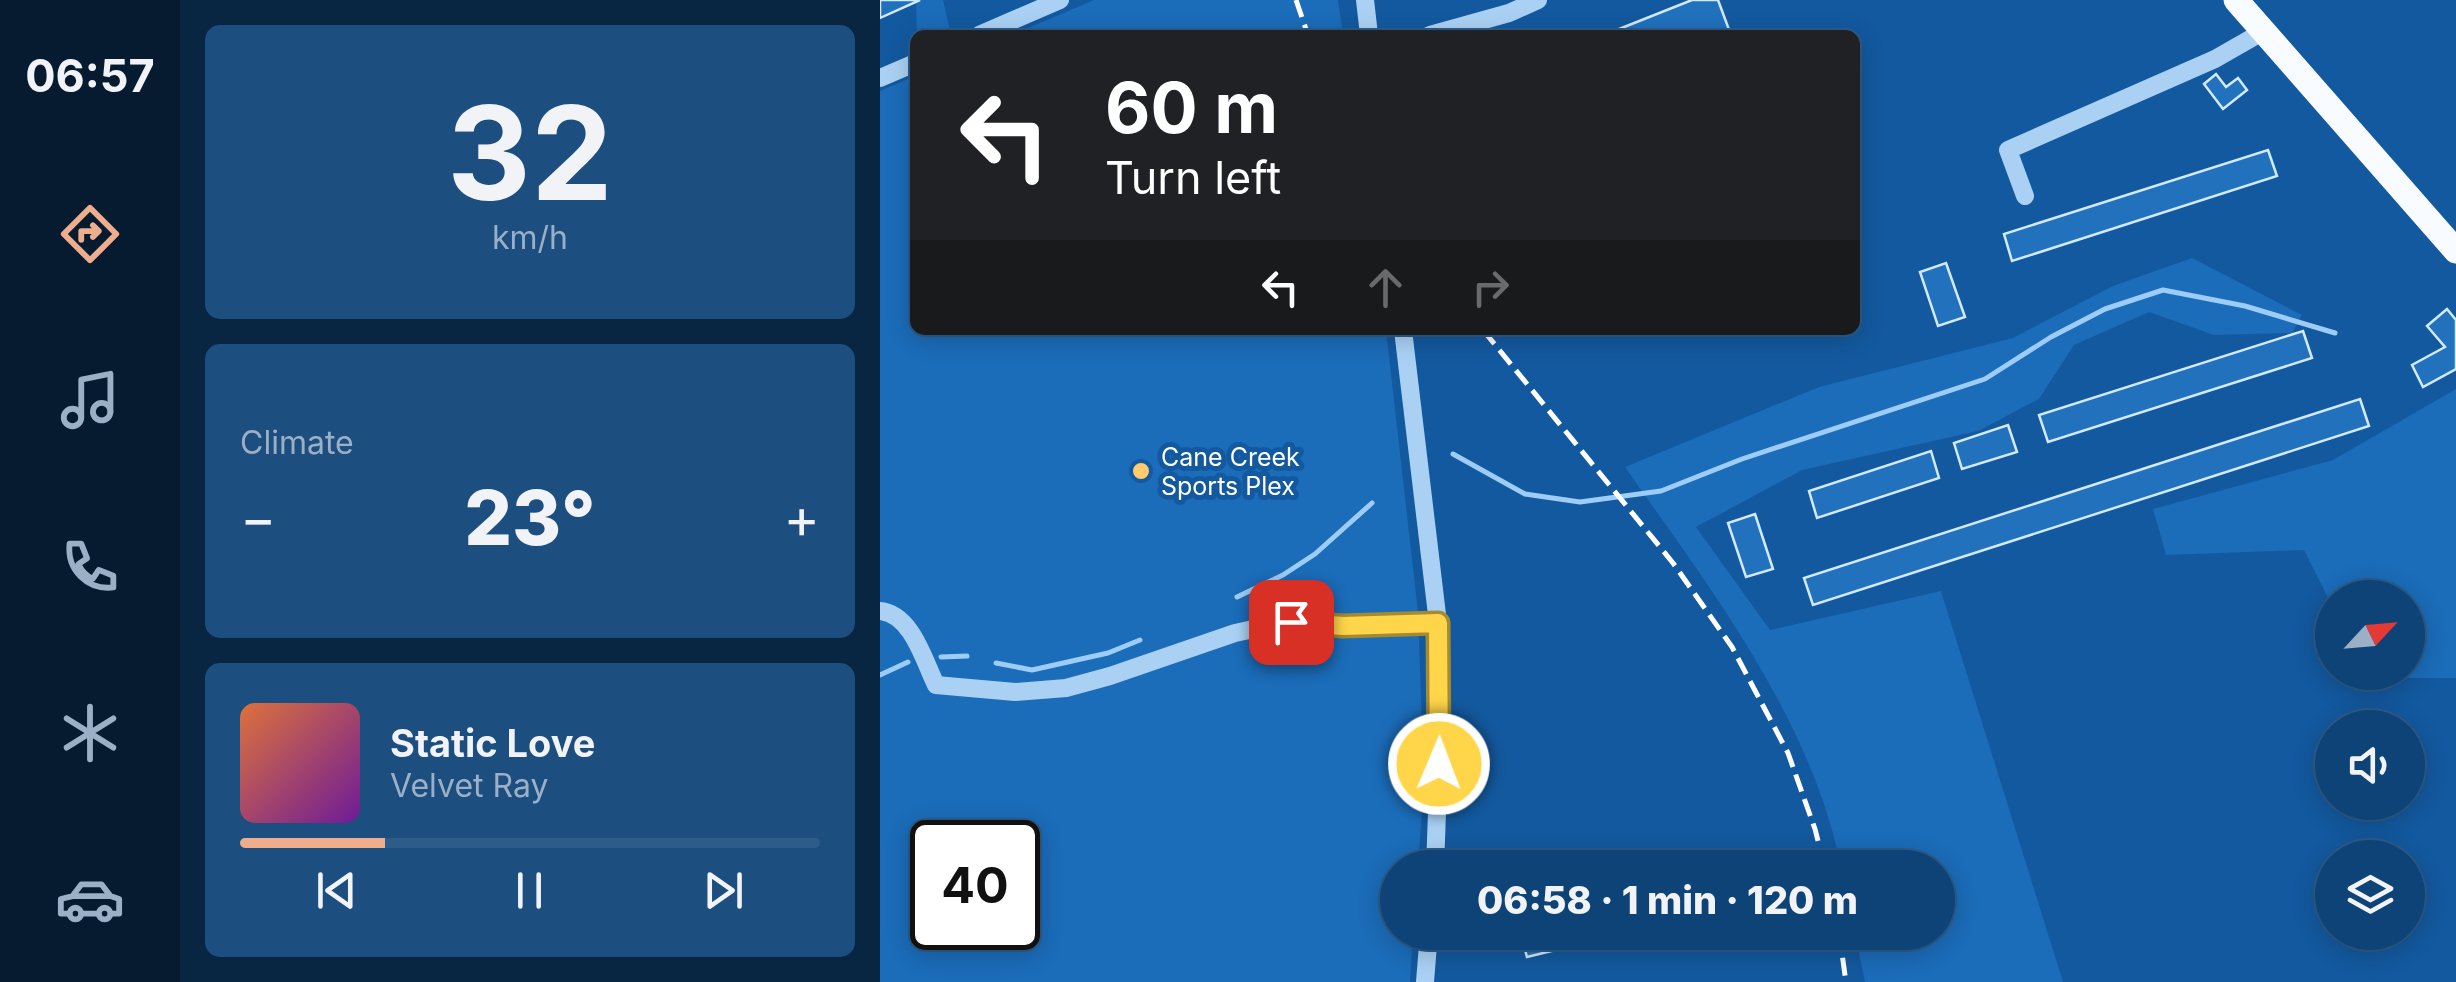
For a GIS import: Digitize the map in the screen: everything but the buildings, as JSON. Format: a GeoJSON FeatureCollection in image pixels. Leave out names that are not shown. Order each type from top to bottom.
{"type":"FeatureCollection","features":[{"type":"Feature","properties":{"kind":"main road"},"geometry":{"type":"LineString","coordinates":[[2236,0],[2451,239]]}},
{"type":"Feature","properties":{"kind":"street"},"geometry":{"type":"LineString","coordinates":[[991,30],[1060,0]]}},
{"type":"Feature","properties":{"kind":"street"},"geometry":{"type":"LineString","coordinates":[[1366,0],[1369,30]]}},
{"type":"Feature","properties":{"kind":"street"},"geometry":{"type":"LineString","coordinates":[[1449,30],[1509,14],[1538,0]]}},
{"type":"Feature","properties":{"kind":"street"},"geometry":{"type":"LineString","coordinates":[[2025,196],[2008,150],[2214,59],[2264,30]]}},
{"type":"Feature","properties":{"kind":"street"},"geometry":{"type":"LineString","coordinates":[[880,78],[910,65]]}},
{"type":"Feature","properties":{"kind":"street"},"geometry":{"type":"LineString","coordinates":[[1404,335],[1438,623],[1440,730],[1436,850]]}},
{"type":"Feature","properties":{"kind":"street"},"geometry":{"type":"LineString","coordinates":[[880,611],[888,612],[909,629],[936,686],[1016,692],[1066,688],[1235,633],[1291,622],[1343,626],[1438,623]]}},
{"type":"Feature","properties":{"kind":"street"},"geometry":{"type":"LineString","coordinates":[[1425,982],[1428,950]]}},
{"type":"Feature","properties":{"kind":"shaded area"},"geometry":{"type":"Polygon","coordinates":[[[916,0],[943,0],[950,30],[917,30],[916,0]]]}},
{"type":"Feature","properties":{"kind":"shaded area"},"geometry":{"type":"Polygon","coordinates":[[[1094,0],[1338,0],[1342,30],[1024,30],[1094,0]]]}},
{"type":"Feature","properties":{"kind":"shaded area","name":"Cane Creek Sports Plex"},"geometry":{"type":"Polygon","coordinates":[[[910,78],[910,335],[1387,335],[1418,612],[1424,783],[1419,850],[1380,850],[1380,950],[1412,950],[1410,982],[880,982],[880,91],[910,78]]]}},
{"type":"Feature","properties":{"kind":"shaded area"},"geometry":{"type":"Polygon","coordinates":[[[2192,258],[2302,315],[2292,333],[2214,335],[2149,312],[2074,345],[2039,399],[1978,431],[1802,470],[1696,527],[1770,630],[1941,591],[2063,982],[1865,982],[1858,950],[1955,950],[1955,850],[1837,850],[1807,759],[1782,707],[1723,608],[1625,467],[1819,387],[2013,338],[2113,286],[2192,258]]]}},
{"type":"Feature","properties":{"kind":"shaded area"},"geometry":{"type":"Polygon","coordinates":[[[2456,389],[2456,678],[2425,678],[2425,580],[2319,580],[2304,550],[2166,555],[2153,509],[2333,460],[2456,389]]]}},
{"type":"Feature","properties":{"kind":"waterway"},"geometry":{"type":"LineString","coordinates":[[1453,454],[1525,494],[1580,502],[1661,491],[1742,459],[1985,379],[2051,337],[2105,309],[2163,290],[2245,306],[2335,333]]}},
{"type":"Feature","properties":{"kind":"waterway"},"geometry":{"type":"LineString","coordinates":[[1237,597],[1315,554],[1372,503]]}},
{"type":"Feature","properties":{"kind":"waterway"},"geometry":{"type":"LineString","coordinates":[[996,663],[1032,670],[1108,653],[1140,640]]}},
{"type":"Feature","properties":{"kind":"waterway"},"geometry":{"type":"LineString","coordinates":[[941,657],[967,656]]}},
{"type":"Feature","properties":{"kind":"waterway"},"geometry":{"type":"LineString","coordinates":[[880,675],[908,662]]}},
{"type":"Feature","properties":{"kind":"railway"},"geometry":{"type":"LineString","coordinates":[[1296,0],[1306,30]]}},
{"type":"Feature","properties":{"kind":"railway"},"geometry":{"type":"LineString","coordinates":[[1487,335],[1673,563],[1732,647],[1788,753],[1820,850]]}},
{"type":"Feature","properties":{"kind":"railway"},"geometry":{"type":"LineString","coordinates":[[1842,950],[1846,982]]}},
{"type":"Feature","properties":{"kind":"place","name":"Cane Creek Sports Plex"},"geometry":{"type":"Point","coordinates":[1141,471]}},
{"type":"Feature","properties":{"kind":"route"},"geometry":{"type":"LineString","coordinates":[[1291,622],[1343,626],[1438,623],[1439,764]]}}]}
